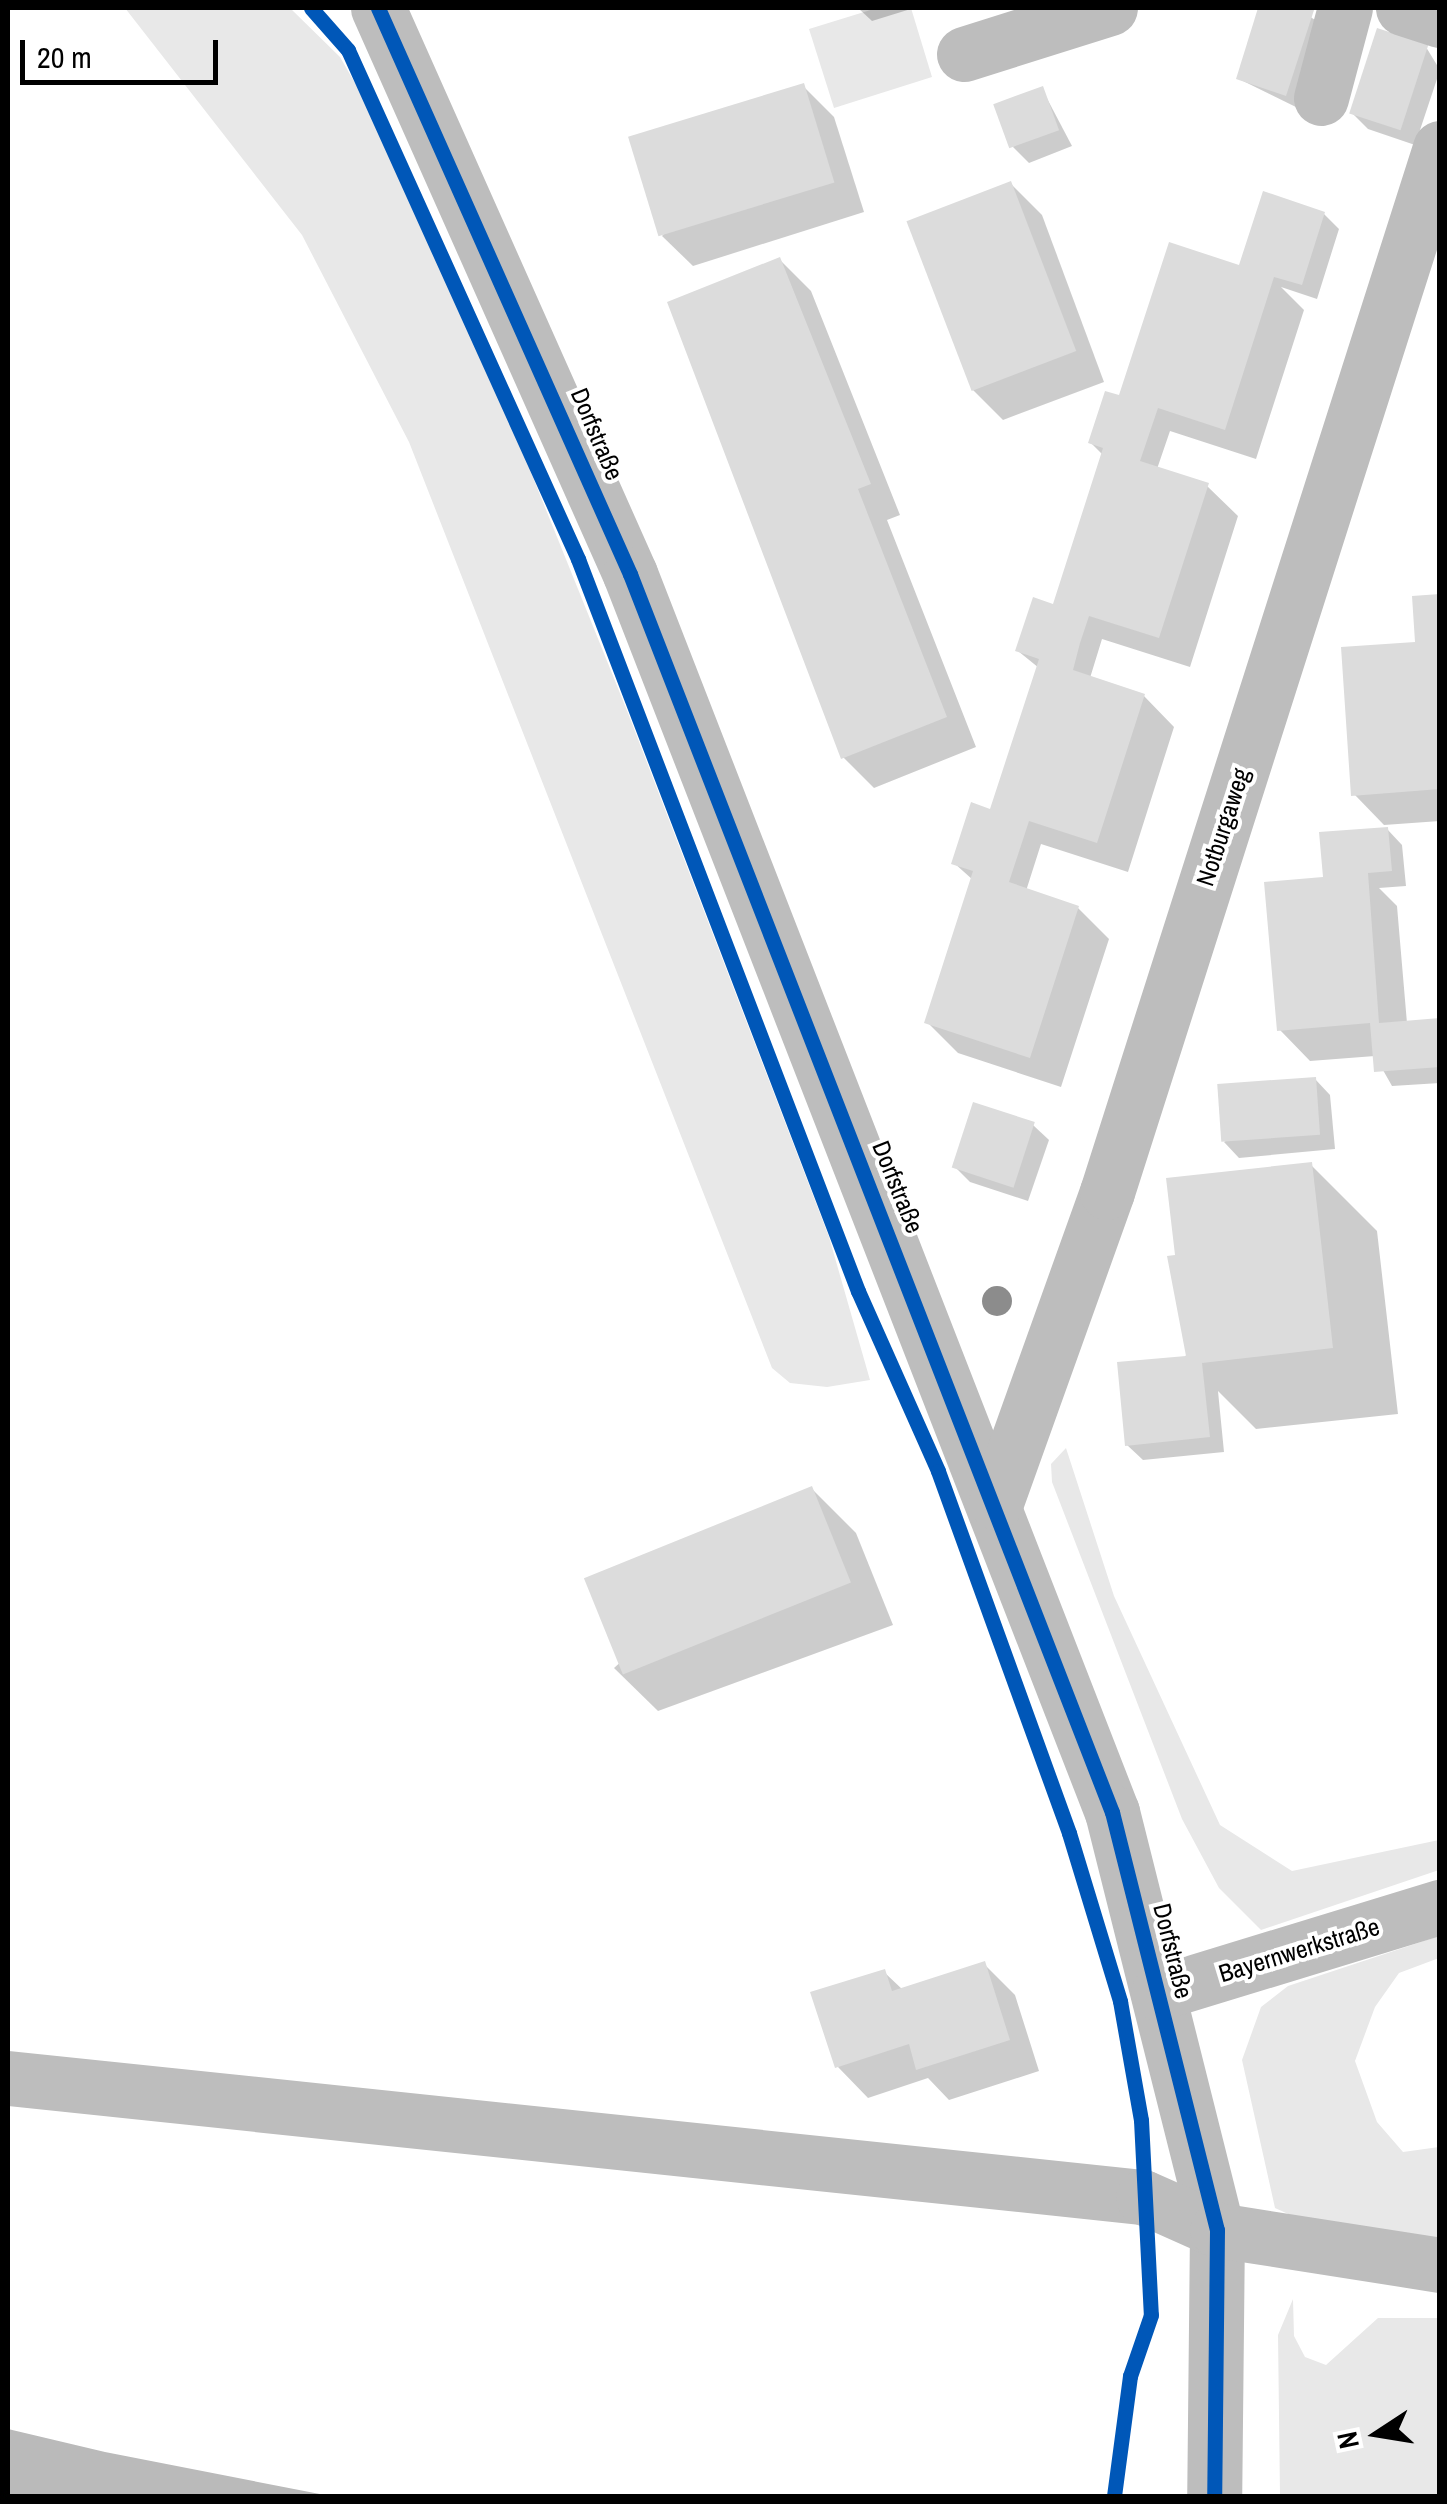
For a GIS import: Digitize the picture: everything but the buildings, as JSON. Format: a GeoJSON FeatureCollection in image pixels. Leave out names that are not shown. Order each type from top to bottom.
{"type":"FeatureCollection","features":[{"type":"Feature","properties":{"kind":"street","name":"Dorfstraße"},"geometry":{"type":"LineString","coordinates":[[378,8],[630,574],[996,1502],[1112,1812],[1216,2230],[1214,2496]]}},
{"type":"Feature","properties":{"kind":"street"},"geometry":{"type":"LineString","coordinates":[[964,54],[1110,8]]}},
{"type":"Feature","properties":{"kind":"street"},"geometry":{"type":"LineString","coordinates":[[1321,98],[1345,8]]}},
{"type":"Feature","properties":{"kind":"street"},"geometry":{"type":"LineString","coordinates":[[1402,8],[1440,20]]}},
{"type":"Feature","properties":{"kind":"street","name":"Notburgaweg"},"geometry":{"type":"LineString","coordinates":[[996,1502],[1107,1192],[1440,148]]}},
{"type":"Feature","properties":{"kind":"street","name":"Bayernwerkstraße"},"geometry":{"type":"LineString","coordinates":[[1158,1993],[1440,1907]]}},
{"type":"Feature","properties":{"kind":"street"},"geometry":{"type":"LineString","coordinates":[[8,2078],[1144,2197],[1216,2230],[1440,2265]]}},
{"type":"Feature","properties":{"kind":"shaded area"},"geometry":{"type":"Polygon","coordinates":[[[125,8],[290,8],[340,57],[363,97],[507,413],[628,713],[829,1237],[870,1380],[827,1387],[790,1383],[772,1368],[409,442],[302,235],[125,8]]]}},
{"type":"Feature","properties":{"kind":"shaded area"},"geometry":{"type":"Polygon","coordinates":[[[877,8],[911,8],[932,77],[834,108],[809,29],[877,8]]]}},
{"type":"Feature","properties":{"kind":"shaded area"},"geometry":{"type":"Polygon","coordinates":[[[1066,1448],[1114,1596],[1220,1825],[1292,1871],[1439,1840],[1439,1870],[1261,1930],[1219,1888],[1182,1819],[1052,1482],[1051,1464],[1066,1448]]]}},
{"type":"Feature","properties":{"kind":"shaded area"},"geometry":{"type":"Polygon","coordinates":[[[1439,1936],[1439,1958],[1399,1973],[1375,2007],[1355,2061],[1377,2122],[1403,2152],[1439,2147],[1439,2240],[1317,2227],[1275,2208],[1242,2060],[1261,2007],[1288,1986],[1439,1936]]]}},
{"type":"Feature","properties":{"kind":"shaded area"},"geometry":{"type":"Polygon","coordinates":[[[1293,2299],[1294,2336],[1305,2357],[1326,2365],[1378,2318],[1439,2318],[1439,2496],[1280,2496],[1278,2335],[1293,2299]]]}},
{"type":"Feature","properties":{"kind":"shaded area"},"geometry":{"type":"Polygon","coordinates":[[[8,2429],[105,2452],[330,2496],[8,2496],[8,2429]]]}},
{"type":"Feature","properties":{"kind":"cycle path"},"geometry":{"type":"LineString","coordinates":[[311,8],[348,50],[578,559],[858,1291],[938,1471],[1069,1833],[1120,2001],[1141,2120],[1151,2315],[1130,2376],[1114,2496]]}},
{"type":"Feature","properties":{"kind":"cycle path"},"geometry":{"type":"LineString","coordinates":[[378,8],[630,574],[1112,1812],[1217,2230],[1214,2496]]}}]}
